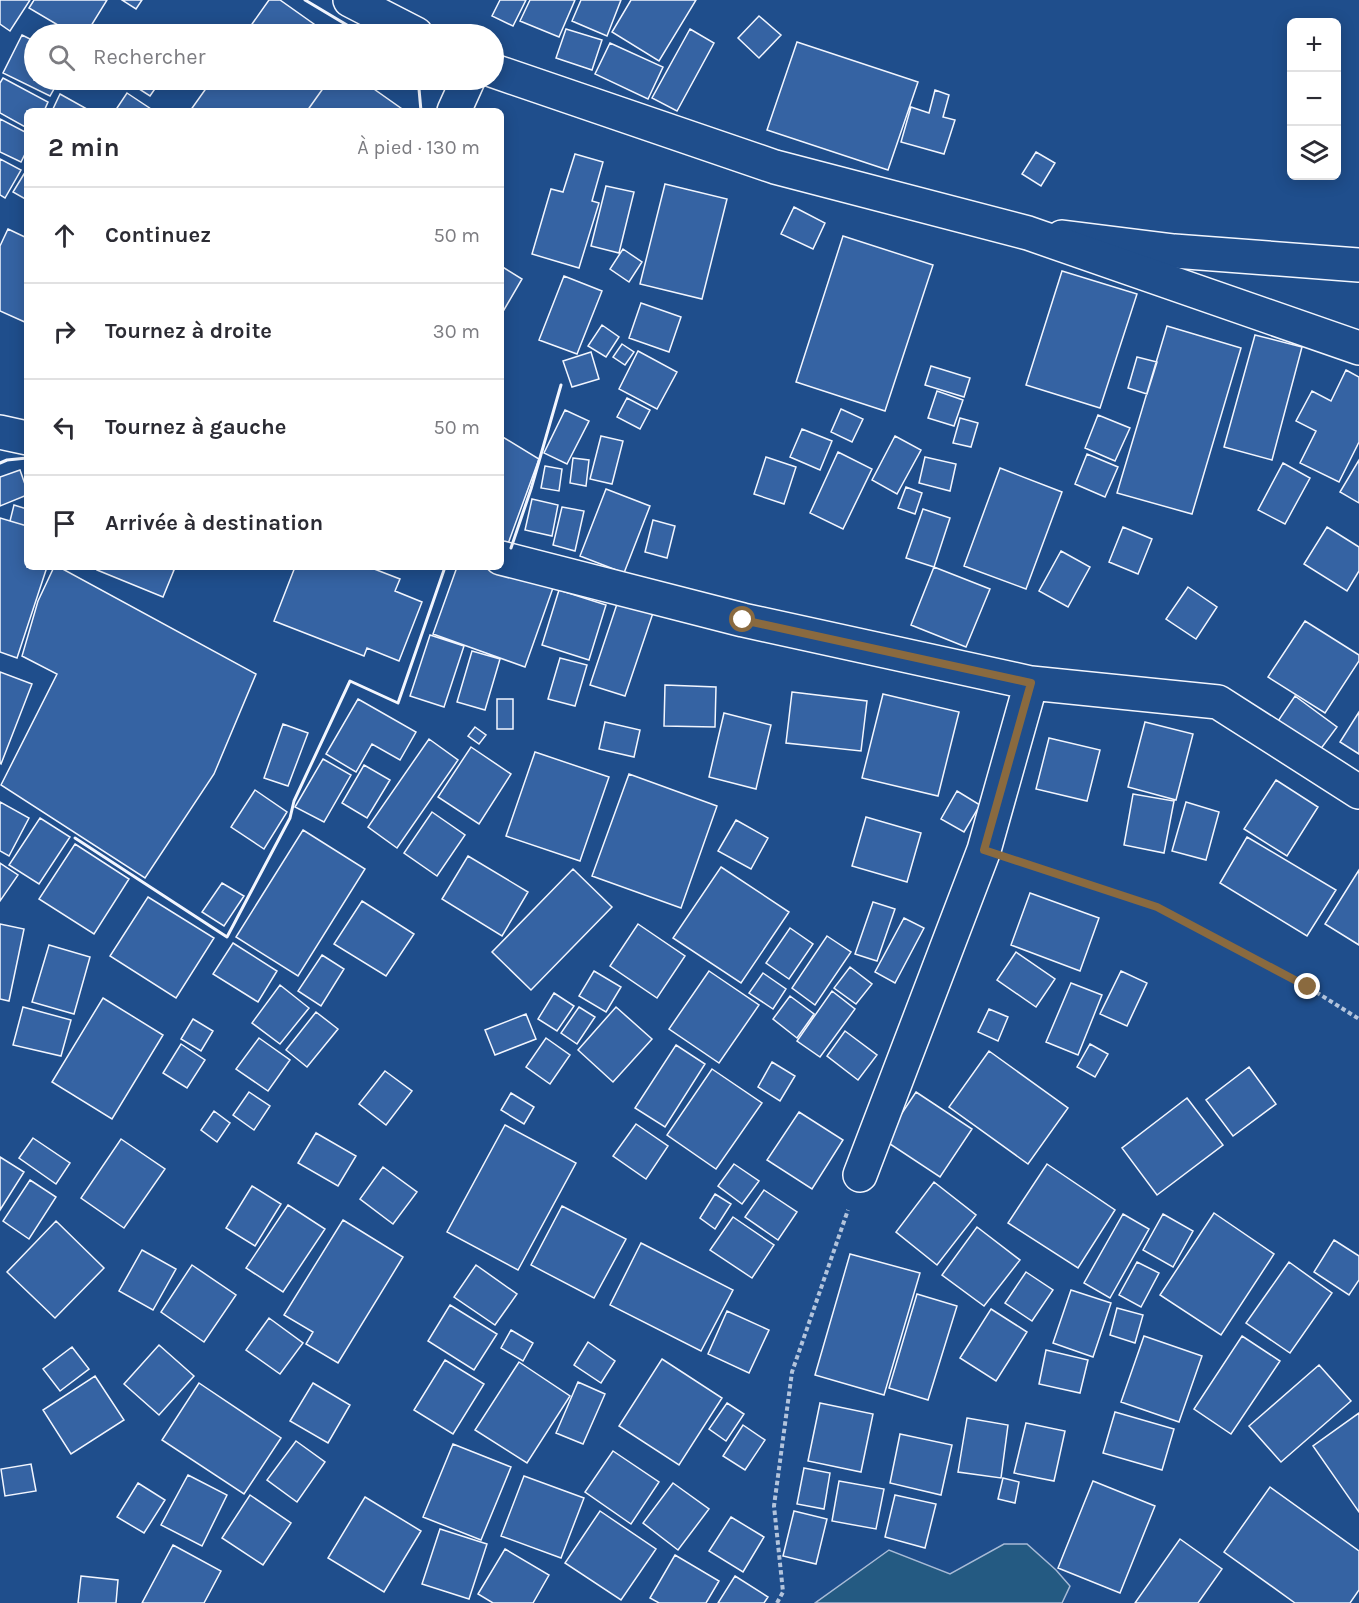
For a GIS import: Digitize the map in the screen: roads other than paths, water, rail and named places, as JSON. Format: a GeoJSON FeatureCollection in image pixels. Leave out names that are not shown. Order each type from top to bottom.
{"type":"FeatureCollection","features":[{"type":"Feature","properties":{"kind":"street"},"geometry":{"type":"LineString","coordinates":[[350,0],[397,24]]}},
{"type":"Feature","properties":{"kind":"street"},"geometry":{"type":"LineString","coordinates":[[504,74],[775,167],[1028,233],[1359,348]]}},
{"type":"Feature","properties":{"kind":"street"},"geometry":{"type":"LineString","coordinates":[[455,108],[463,90]]}},
{"type":"Feature","properties":{"kind":"street"},"geometry":{"type":"LineString","coordinates":[[1028,233],[1174,251],[1359,265]]}},
{"type":"Feature","properties":{"kind":"street"},"geometry":{"type":"LineString","coordinates":[[0,432],[24,437]]}},
{"type":"Feature","properties":{"kind":"street"},"geometry":{"type":"LineString","coordinates":[[504,559],[743,620],[1031,683],[1218,702],[1359,792]]}},
{"type":"Feature","properties":{"kind":"street"},"geometry":{"type":"LineString","coordinates":[[860,1175],[984,850],[1031,683]]}}]}
